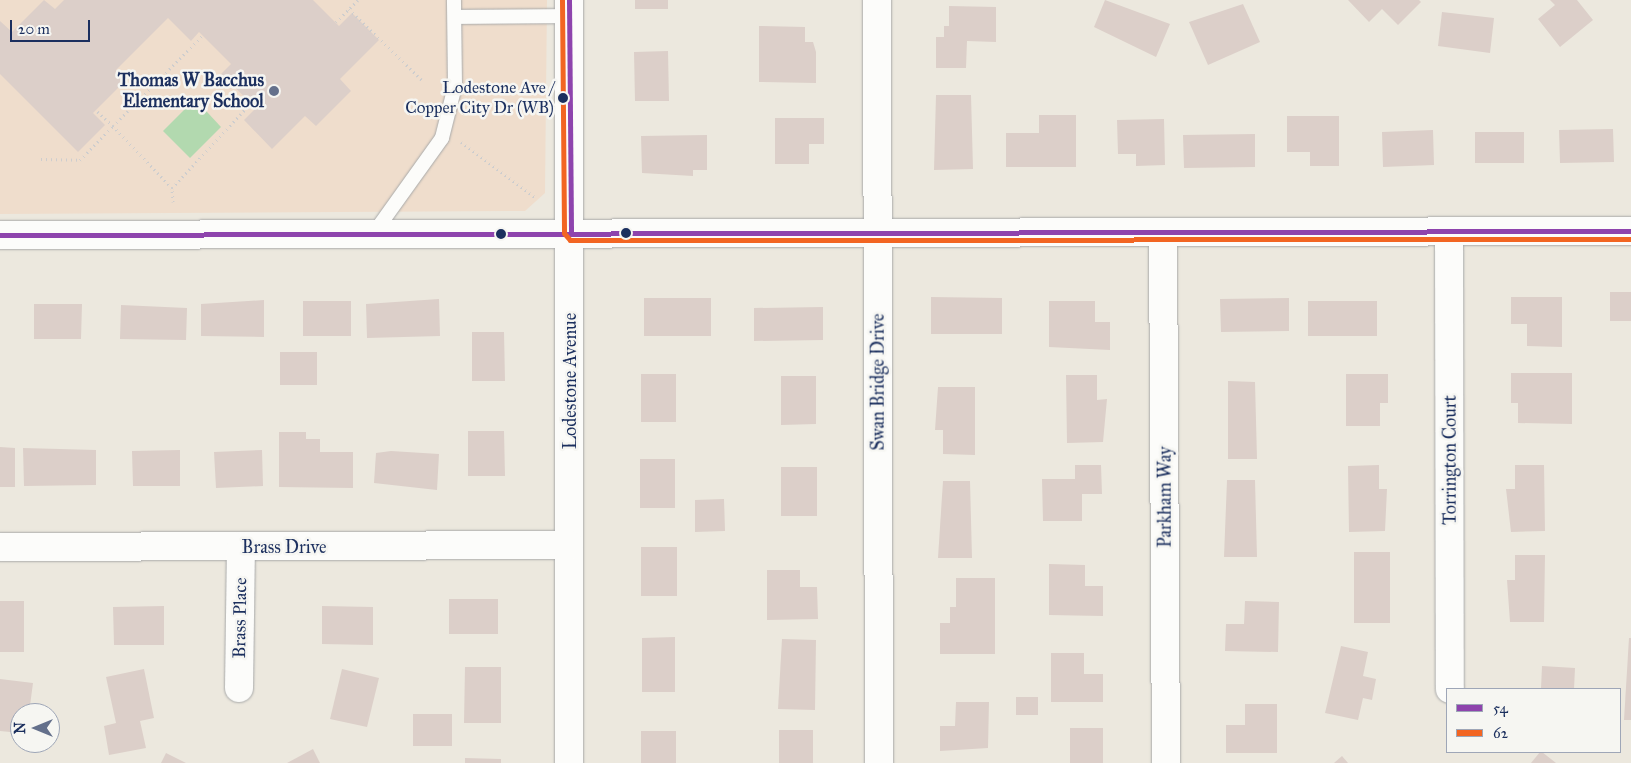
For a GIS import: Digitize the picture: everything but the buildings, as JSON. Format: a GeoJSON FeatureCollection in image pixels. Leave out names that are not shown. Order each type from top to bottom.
{"type":"FeatureCollection","features":[{"type":"Feature","properties":{"kind":"street","name":"Swan Bridge Drive"},"geometry":{"type":"LineString","coordinates":[[877,0],[879,763]]}},
{"type":"Feature","properties":{"kind":"street","name":"Lodestone Avenue"},"geometry":{"type":"LineString","coordinates":[[569,8],[571,233],[569,763]]}},
{"type":"Feature","properties":{"kind":"street","name":"Torrington Court"},"geometry":{"type":"LineString","coordinates":[[1450,231],[1450,688]]}},
{"type":"Feature","properties":{"kind":"street"},"geometry":{"type":"LineString","coordinates":[[0,235],[1631,231]]}},
{"type":"Feature","properties":{"kind":"street","name":"Parkham Way"},"geometry":{"type":"LineString","coordinates":[[1163,232],[1166,763]]}},
{"type":"Feature","properties":{"kind":"street","name":"Brass Drive"},"geometry":{"type":"LineString","coordinates":[[0,547],[569,545]]}},
{"type":"Feature","properties":{"kind":"street","name":"Brass Place"},"geometry":{"type":"LineString","coordinates":[[239,688],[241,547]]}},
{"type":"Feature","properties":{"kind":"lane"},"geometry":{"type":"LineString","coordinates":[[374,233],[442,138],[455,86],[454,0]]}},
{"type":"Feature","properties":{"kind":"lane"},"geometry":{"type":"LineString","coordinates":[[455,16],[569,8]]}},
{"type":"Feature","properties":{"kind":"path"},"geometry":{"type":"LineString","coordinates":[[336,22],[358,0]]}},
{"type":"Feature","properties":{"kind":"path"},"geometry":{"type":"LineString","coordinates":[[349,9],[423,81]]}},
{"type":"Feature","properties":{"kind":"path"},"geometry":{"type":"LineString","coordinates":[[41,159],[80,160],[202,36]]}},
{"type":"Feature","properties":{"kind":"path"},"geometry":{"type":"LineString","coordinates":[[172,188],[245,115],[242,112],[251,103]]}},
{"type":"Feature","properties":{"kind":"path"},"geometry":{"type":"LineString","coordinates":[[96,110],[172,188],[173,202]]}},
{"type":"Feature","properties":{"kind":"path"},"geometry":{"type":"LineString","coordinates":[[457,140],[536,198]]}},
{"type":"Feature","properties":{"kind":"shaded area","name":"Thomas W Bacchus Elementary School"},"geometry":{"type":"Polygon","coordinates":[[[0,0],[547,0],[545,193],[525,211],[0,214],[0,0]]]}},
{"type":"Feature","properties":{"kind":"green space"},"geometry":{"type":"Polygon","coordinates":[[[195,99],[221,127],[190,158],[163,131],[195,99]]]}},
{"type":"Feature","properties":{"kind":"transit line","name":"62"},"geometry":{"type":"LineString","coordinates":[[562,0],[564,233],[570,240],[1631,239]]}},
{"type":"Feature","properties":{"kind":"transit line","name":"54"},"geometry":{"type":"LineString","coordinates":[[569,0],[571,233]]}},
{"type":"Feature","properties":{"kind":"transit line","name":"54"},"geometry":{"type":"LineString","coordinates":[[0,235],[1631,231]]}},
{"type":"Feature","properties":{"kind":"place","name":"Thomas W Bacchus Elementary School"},"geometry":{"type":"Point","coordinates":[274,91]}},
{"type":"Feature","properties":{"kind":"place","name":"Lodestone Ave / Copper City Dr (WB)"},"geometry":{"type":"Point","coordinates":[563,98]}}]}
